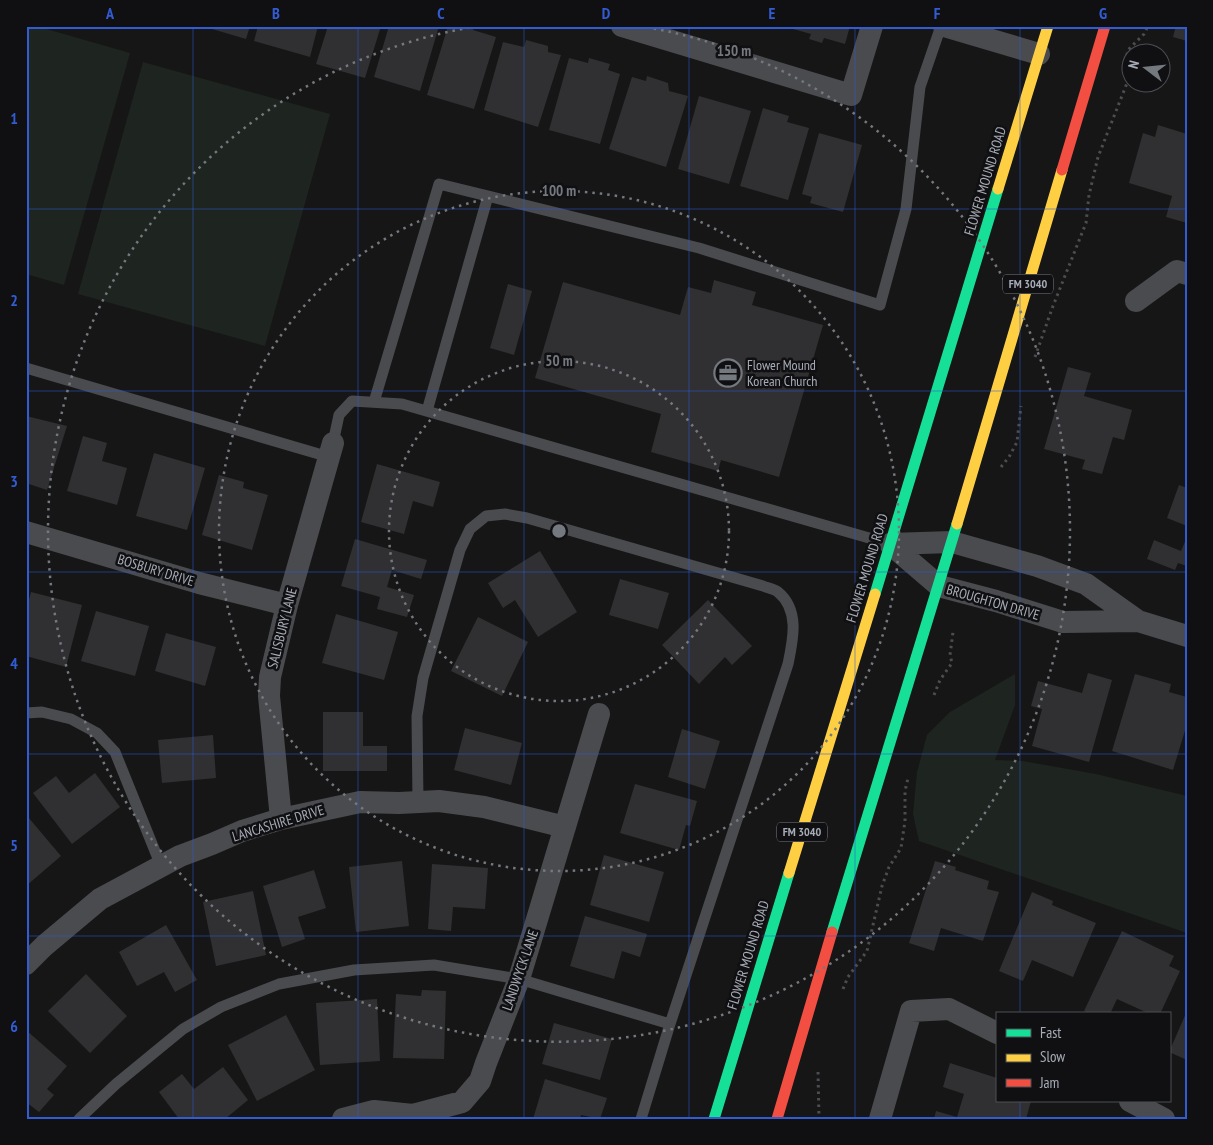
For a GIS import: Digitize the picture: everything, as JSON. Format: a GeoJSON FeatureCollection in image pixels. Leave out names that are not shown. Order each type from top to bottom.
{"type":"FeatureCollection","features":[{"type":"Feature","properties":{"kind":"main road","name":"FLOWER MOUND ROAD"},"geometry":{"type":"LineString","coordinates":[[714,1119],[1048,26]]}},
{"type":"Feature","properties":{"kind":"main road","name":"FM 3040"},"geometry":{"type":"LineString","coordinates":[[777,1119],[807,1013],[939,586],[1105,26]]}},
{"type":"Feature","properties":{"kind":"street"},"geometry":{"type":"LineString","coordinates":[[622,26],[851,95],[872,26]]}},
{"type":"Feature","properties":{"kind":"street"},"geometry":{"type":"LineString","coordinates":[[942,26],[1039,54]]}},
{"type":"Feature","properties":{"kind":"street"},"geometry":{"type":"LineString","coordinates":[[1136,301],[1177,271],[1187,274]]}},
{"type":"Feature","properties":{"kind":"street","name":"SALISBURY LANE"},"geometry":{"type":"LineString","coordinates":[[281,819],[269,696],[270,676],[287,605],[331,450]]}},
{"type":"Feature","properties":{"kind":"street","name":"BOSBURY DRIVE"},"geometry":{"type":"LineString","coordinates":[[26,532],[199,583],[287,605]]}},
{"type":"Feature","properties":{"kind":"street","name":"BROUGHTON DRIVE"},"geometry":{"type":"LineString","coordinates":[[890,544],[952,542],[1037,566],[1086,584],[1138,621]]}},
{"type":"Feature","properties":{"kind":"street","name":"BROUGHTON DRIVE"},"geometry":{"type":"LineString","coordinates":[[890,544],[939,586],[1063,622],[1138,621],[1187,636]]}},
{"type":"Feature","properties":{"kind":"street","name":"LANDWYCK LANE"},"geometry":{"type":"LineString","coordinates":[[343,1119],[374,1111],[413,1114],[462,1102],[480,1081],[519,979],[599,714]]}},
{"type":"Feature","properties":{"kind":"street","name":"LANCASHIRE DRIVE"},"geometry":{"type":"LineString","coordinates":[[26,964],[44,946],[100,899],[180,856],[242,831],[281,819],[360,802],[439,801],[484,807],[565,827]]}},
{"type":"Feature","properties":{"kind":"street"},"geometry":{"type":"LineString","coordinates":[[880,1119],[912,1011],[949,1009],[996,1032]]}},
{"type":"Feature","properties":{"kind":"street"},"geometry":{"type":"LineString","coordinates":[[1132,1102],[1164,1119]]}},
{"type":"Feature","properties":{"kind":"lane"},"geometry":{"type":"LineString","coordinates":[[374,402],[439,184],[699,248],[880,305],[906,210],[920,87],[942,26]]}},
{"type":"Feature","properties":{"kind":"lane"},"geometry":{"type":"LineString","coordinates":[[427,411],[488,196]]}},
{"type":"Feature","properties":{"kind":"lane"},"geometry":{"type":"LineString","coordinates":[[26,368],[331,450],[339,415],[352,401],[402,404],[890,544]]}},
{"type":"Feature","properties":{"kind":"lane"},"geometry":{"type":"LineString","coordinates":[[418,802],[417,716],[423,678],[460,550],[470,529],[486,516],[505,514],[527,518],[763,586],[778,592],[788,606],[793,621],[793,638],[788,664],[670,1024],[641,1119]]}},
{"type":"Feature","properties":{"kind":"lane"},"geometry":{"type":"LineString","coordinates":[[26,713],[42,712],[71,719],[97,733],[115,752],[161,866]]}},
{"type":"Feature","properties":{"kind":"lane"},"geometry":{"type":"LineString","coordinates":[[79,1119],[116,1084],[183,1029],[222,1007],[280,984],[354,970],[434,965],[519,979],[670,1024]]}},
{"type":"Feature","properties":{"kind":"path"},"geometry":{"type":"LineString","coordinates":[[1034,360],[1052,306],[1086,222],[1098,157],[1129,78],[1127,51],[1144,34],[1148,26]]}},
{"type":"Feature","properties":{"kind":"path"},"geometry":{"type":"LineString","coordinates":[[1000,474],[1002,467],[1017,442],[1018,419],[1022,401]]}},
{"type":"Feature","properties":{"kind":"path"},"geometry":{"type":"LineString","coordinates":[[932,699],[940,680],[952,663],[950,655],[953,629]]}},
{"type":"Feature","properties":{"kind":"path"},"geometry":{"type":"LineString","coordinates":[[840,997],[848,977],[867,951],[882,886],[889,867],[901,848],[905,821],[905,791],[909,774]]}},
{"type":"Feature","properties":{"kind":"path"},"geometry":{"type":"LineString","coordinates":[[818,1070],[819,1119]]}},
{"type":"Feature","properties":{"kind":"shaded area"},"geometry":{"type":"Polygon","coordinates":[[[26,26],[36,26],[130,53],[64,285],[26,274],[26,26]]]}},
{"type":"Feature","properties":{"kind":"shaded area"},"geometry":{"type":"Polygon","coordinates":[[[143,62],[330,114],[265,346],[78,294],[143,62]]]}},
{"type":"Feature","properties":{"kind":"shaded area"},"geometry":{"type":"Polygon","coordinates":[[[1015,674],[1015,705],[995,760],[1023,761],[1096,774],[1187,796],[1187,933],[919,841],[913,814],[917,772],[927,735],[950,712],[1015,674]]]}},
{"type":"Feature","properties":{"kind":"building"},"geometry":{"type":"Polygon","coordinates":[[[202,26],[250,26],[246,39],[202,26]]]}},
{"type":"Feature","properties":{"kind":"building"},"geometry":{"type":"Polygon","coordinates":[[[258,26],[318,26],[310,57],[254,41],[258,26]]]}},
{"type":"Feature","properties":{"kind":"building"},"geometry":{"type":"Polygon","coordinates":[[[328,26],[381,26],[365,78],[316,64],[328,26]]]}},
{"type":"Feature","properties":{"kind":"building"},"geometry":{"type":"Polygon","coordinates":[[[389,26],[439,26],[420,91],[374,77],[389,26]]]}},
{"type":"Feature","properties":{"kind":"building"},"geometry":{"type":"Polygon","coordinates":[[[448,26],[474,26],[473,30],[496,37],[474,109],[427,95],[448,26]]]}},
{"type":"Feature","properties":{"kind":"building"},"geometry":{"type":"Polygon","coordinates":[[[794,26],[850,26],[845,44],[824,38],[822,43],[809,39],[811,34],[793,29],[794,26]]]}},
{"type":"Feature","properties":{"kind":"building"},"geometry":{"type":"Polygon","coordinates":[[[1176,26],[1187,26],[1187,41],[1173,37],[1176,26]]]}},
{"type":"Feature","properties":{"kind":"building"},"geometry":{"type":"Polygon","coordinates":[[[526,40],[548,46],[548,52],[561,55],[538,127],[484,110],[503,42],[524,47],[526,40]]]}},
{"type":"Feature","properties":{"kind":"building"},"geometry":{"type":"Polygon","coordinates":[[[569,58],[588,63],[589,58],[610,64],[608,70],[620,74],[600,144],[549,130],[569,58]]]}},
{"type":"Feature","properties":{"kind":"building"},"geometry":{"type":"Polygon","coordinates":[[[647,76],[668,83],[669,91],[688,96],[666,167],[609,149],[632,77],[646,81],[647,76]]]}},
{"type":"Feature","properties":{"kind":"building"},"geometry":{"type":"Polygon","coordinates":[[[699,96],[751,111],[729,184],[678,169],[699,96]]]}},
{"type":"Feature","properties":{"kind":"building"},"geometry":{"type":"Polygon","coordinates":[[[763,108],[789,116],[787,122],[809,128],[788,200],[740,186],[763,108]]]}},
{"type":"Feature","properties":{"kind":"building"},"geometry":{"type":"Polygon","coordinates":[[[1158,125],[1187,134],[1187,223],[1166,217],[1172,196],[1129,183],[1143,133],[1155,137],[1158,125]]]}},
{"type":"Feature","properties":{"kind":"building"},"geometry":{"type":"Polygon","coordinates":[[[819,133],[862,145],[843,212],[810,203],[812,197],[802,194],[819,133]]]}},
{"type":"Feature","properties":{"kind":"building"},"geometry":{"type":"Polygon","coordinates":[[[714,280],[756,292],[752,305],[823,325],[779,477],[721,460],[718,471],[651,452],[661,414],[535,378],[563,282],[680,315],[688,287],[711,293],[714,280]]]}},
{"type":"Feature","properties":{"kind":"building"},"geometry":{"type":"Polygon","coordinates":[[[508,284],[532,291],[514,355],[490,348],[508,284]]]}},
{"type":"Feature","properties":{"kind":"building"},"geometry":{"type":"Polygon","coordinates":[[[1068,367],[1091,373],[1084,396],[1132,410],[1124,440],[1113,437],[1102,474],[1082,469],[1085,460],[1044,449],[1068,367]]]}},
{"type":"Feature","properties":{"kind":"building"},"geometry":{"type":"Polygon","coordinates":[[[26,416],[67,426],[47,490],[26,483],[26,416]]]}},
{"type":"Feature","properties":{"kind":"building"},"geometry":{"type":"Polygon","coordinates":[[[83,436],[107,443],[102,461],[127,468],[117,505],[67,491],[83,436]]]}},
{"type":"Feature","properties":{"kind":"building"},"geometry":{"type":"Polygon","coordinates":[[[154,453],[205,468],[187,530],[136,516],[154,453]]]}},
{"type":"Feature","properties":{"kind":"building"},"geometry":{"type":"Polygon","coordinates":[[[377,464],[440,482],[433,507],[413,501],[404,534],[361,522],[377,464]]]}},
{"type":"Feature","properties":{"kind":"building"},"geometry":{"type":"Polygon","coordinates":[[[219,475],[244,482],[243,488],[268,495],[252,550],[202,535],[219,475]]]}},
{"type":"Feature","properties":{"kind":"building"},"geometry":{"type":"Polygon","coordinates":[[[1179,485],[1187,488],[1187,526],[1167,518],[1179,485]]]}},
{"type":"Feature","properties":{"kind":"building"},"geometry":{"type":"Polygon","coordinates":[[[1187,537],[1187,566],[1178,563],[1175,570],[1147,559],[1154,540],[1181,551],[1187,537]]]}},
{"type":"Feature","properties":{"kind":"building"},"geometry":{"type":"Polygon","coordinates":[[[355,539],[427,560],[421,579],[392,570],[387,587],[414,595],[407,617],[377,609],[380,597],[341,586],[355,539]]]}},
{"type":"Feature","properties":{"kind":"building"},"geometry":{"type":"Polygon","coordinates":[[[540,551],[577,612],[538,637],[515,600],[503,608],[488,583],[540,551]]]}},
{"type":"Feature","properties":{"kind":"building"},"geometry":{"type":"Polygon","coordinates":[[[620,579],[669,593],[658,629],[609,615],[620,579]]]}},
{"type":"Feature","properties":{"kind":"building"},"geometry":{"type":"Polygon","coordinates":[[[31,592],[82,605],[66,667],[26,656],[26,611],[31,592]]]}},
{"type":"Feature","properties":{"kind":"building"},"geometry":{"type":"Polygon","coordinates":[[[708,600],[752,646],[732,665],[725,657],[699,684],[662,645],[708,600]]]}},
{"type":"Feature","properties":{"kind":"building"},"geometry":{"type":"Polygon","coordinates":[[[96,611],[149,626],[135,676],[81,661],[96,611]]]}},
{"type":"Feature","properties":{"kind":"building"},"geometry":{"type":"Polygon","coordinates":[[[336,614],[398,632],[384,680],[322,663],[336,614]]]}},
{"type":"Feature","properties":{"kind":"building"},"geometry":{"type":"Polygon","coordinates":[[[478,617],[528,642],[502,696],[451,671],[478,617]]]}},
{"type":"Feature","properties":{"kind":"building"},"geometry":{"type":"Polygon","coordinates":[[[166,633],[216,647],[205,686],[155,671],[166,633]]]}},
{"type":"Feature","properties":{"kind":"building"},"geometry":{"type":"Polygon","coordinates":[[[1088,673],[1112,680],[1089,762],[1032,746],[1042,709],[1031,706],[1038,681],[1082,693],[1088,673]]]}},
{"type":"Feature","properties":{"kind":"building"},"geometry":{"type":"Polygon","coordinates":[[[1135,674],[1171,684],[1169,692],[1187,697],[1187,724],[1173,770],[1112,751],[1135,674]]]}},
{"type":"Feature","properties":{"kind":"building"},"geometry":{"type":"Polygon","coordinates":[[[323,712],[363,712],[363,746],[387,746],[387,771],[323,771],[323,712]]]}},
{"type":"Feature","properties":{"kind":"building"},"geometry":{"type":"Polygon","coordinates":[[[465,728],[522,743],[511,785],[454,770],[465,728]]]}},
{"type":"Feature","properties":{"kind":"building"},"geometry":{"type":"Polygon","coordinates":[[[682,729],[720,741],[705,789],[668,777],[682,729]]]}},
{"type":"Feature","properties":{"kind":"building"},"geometry":{"type":"Polygon","coordinates":[[[213,735],[216,778],[162,783],[158,740],[213,735]]]}},
{"type":"Feature","properties":{"kind":"building"},"geometry":{"type":"Polygon","coordinates":[[[95,773],[120,807],[72,844],[33,793],[56,776],[69,793],[95,773]]]}},
{"type":"Feature","properties":{"kind":"building"},"geometry":{"type":"Polygon","coordinates":[[[635,784],[697,801],[690,826],[686,825],[679,850],[620,833],[635,784]]]}},
{"type":"Feature","properties":{"kind":"building"},"geometry":{"type":"Polygon","coordinates":[[[28,817],[61,856],[26,886],[26,819],[28,817]]]}},
{"type":"Feature","properties":{"kind":"building"},"geometry":{"type":"Polygon","coordinates":[[[604,855],[664,872],[649,922],[590,905],[604,855]]]}},
{"type":"Feature","properties":{"kind":"building"},"geometry":{"type":"Polygon","coordinates":[[[402,861],[409,926],[356,932],[349,867],[402,861]]]}},
{"type":"Feature","properties":{"kind":"building"},"geometry":{"type":"Polygon","coordinates":[[[935,861],[956,867],[955,870],[989,881],[987,889],[999,892],[983,941],[941,928],[934,951],[909,943],[935,861]]]}},
{"type":"Feature","properties":{"kind":"building"},"geometry":{"type":"Polygon","coordinates":[[[432,864],[488,868],[485,909],[453,907],[451,931],[428,929],[432,864]]]}},
{"type":"Feature","properties":{"kind":"building"},"geometry":{"type":"Polygon","coordinates":[[[314,870],[326,908],[298,917],[305,939],[282,947],[263,886],[314,870]]]}},
{"type":"Feature","properties":{"kind":"building"},"geometry":{"type":"Polygon","coordinates":[[[253,891],[266,955],[216,966],[203,902],[253,891]]]}},
{"type":"Feature","properties":{"kind":"building"},"geometry":{"type":"Polygon","coordinates":[[[1032,892],[1053,901],[1052,905],[1096,923],[1073,977],[1032,960],[1023,981],[999,971],[1032,892]]]}},
{"type":"Feature","properties":{"kind":"building"},"geometry":{"type":"Polygon","coordinates":[[[585,916],[647,934],[640,957],[622,951],[614,979],[570,966],[585,916]]]}},
{"type":"Feature","properties":{"kind":"building"},"geometry":{"type":"Polygon","coordinates":[[[166,925],[197,980],[175,992],[164,972],[137,986],[119,952],[166,925]]]}},
{"type":"Feature","properties":{"kind":"building"},"geometry":{"type":"Polygon","coordinates":[[[1122,931],[1174,956],[1169,966],[1180,971],[1161,1012],[1146,1012],[1117,999],[1111,1012],[1084,1011],[1122,931]]]}},
{"type":"Feature","properties":{"kind":"building"},"geometry":{"type":"Polygon","coordinates":[[[86,974],[127,1016],[90,1053],[48,1011],[86,974]]]}},
{"type":"Feature","properties":{"kind":"building"},"geometry":{"type":"Polygon","coordinates":[[[422,990],[446,991],[444,1059],[393,1058],[396,994],[421,996],[422,990]]]}},
{"type":"Feature","properties":{"kind":"building"},"geometry":{"type":"Polygon","coordinates":[[[377,999],[380,1061],[320,1065],[316,1003],[377,999]]]}},
{"type":"Feature","properties":{"kind":"building"},"geometry":{"type":"Polygon","coordinates":[[[1187,1011],[1187,1060],[1170,1052],[1187,1011]]]}},
{"type":"Feature","properties":{"kind":"building"},"geometry":{"type":"Polygon","coordinates":[[[286,1015],[315,1070],[257,1101],[228,1045],[286,1015]]]}},
{"type":"Feature","properties":{"kind":"building"},"geometry":{"type":"Polygon","coordinates":[[[554,1023],[612,1039],[600,1080],[542,1064],[554,1023]]]}},
{"type":"Feature","properties":{"kind":"building"},"geometry":{"type":"Polygon","coordinates":[[[26,1030],[67,1066],[47,1089],[54,1095],[39,1112],[26,1102],[26,1030]]]}},
{"type":"Feature","properties":{"kind":"building"},"geometry":{"type":"Polygon","coordinates":[[[950,1063],[996,1078],[996,1102],[1031,1102],[1026,1119],[934,1119],[936,1111],[957,1117],[964,1094],[943,1087],[950,1063]]]}},
{"type":"Feature","properties":{"kind":"building"},"geometry":{"type":"Polygon","coordinates":[[[223,1067],[248,1100],[225,1119],[179,1119],[159,1092],[182,1074],[194,1089],[223,1067]]]}},
{"type":"Feature","properties":{"kind":"building"},"geometry":{"type":"Polygon","coordinates":[[[545,1079],[607,1098],[600,1119],[581,1115],[580,1119],[533,1119],[545,1079]]]}},
{"type":"Feature","properties":{"kind":"traffic: fast"},"geometry":{"type":"LineString","coordinates":[[875,594],[998,189]]}},
{"type":"Feature","properties":{"kind":"traffic: fast"},"geometry":{"type":"LineString","coordinates":[[832,932],[957,524]]}},
{"type":"Feature","properties":{"kind":"traffic: fast"},"geometry":{"type":"LineString","coordinates":[[714,1119],[789,873]]}},
{"type":"Feature","properties":{"kind":"traffic: slow"},"geometry":{"type":"LineString","coordinates":[[998,189],[1048,26]]}},
{"type":"Feature","properties":{"kind":"traffic: slow"},"geometry":{"type":"LineString","coordinates":[[957,524],[1062,170]]}},
{"type":"Feature","properties":{"kind":"traffic: slow"},"geometry":{"type":"LineString","coordinates":[[789,873],[875,594]]}},
{"type":"Feature","properties":{"kind":"traffic: jam"},"geometry":{"type":"LineString","coordinates":[[1062,170],[1105,26]]}},
{"type":"Feature","properties":{"kind":"traffic: jam"},"geometry":{"type":"LineString","coordinates":[[777,1119],[832,932]]}},
{"type":"Feature","properties":{"kind":"place","name":"Flower Mound Korean Church"},"geometry":{"type":"Point","coordinates":[728,373]}}]}
